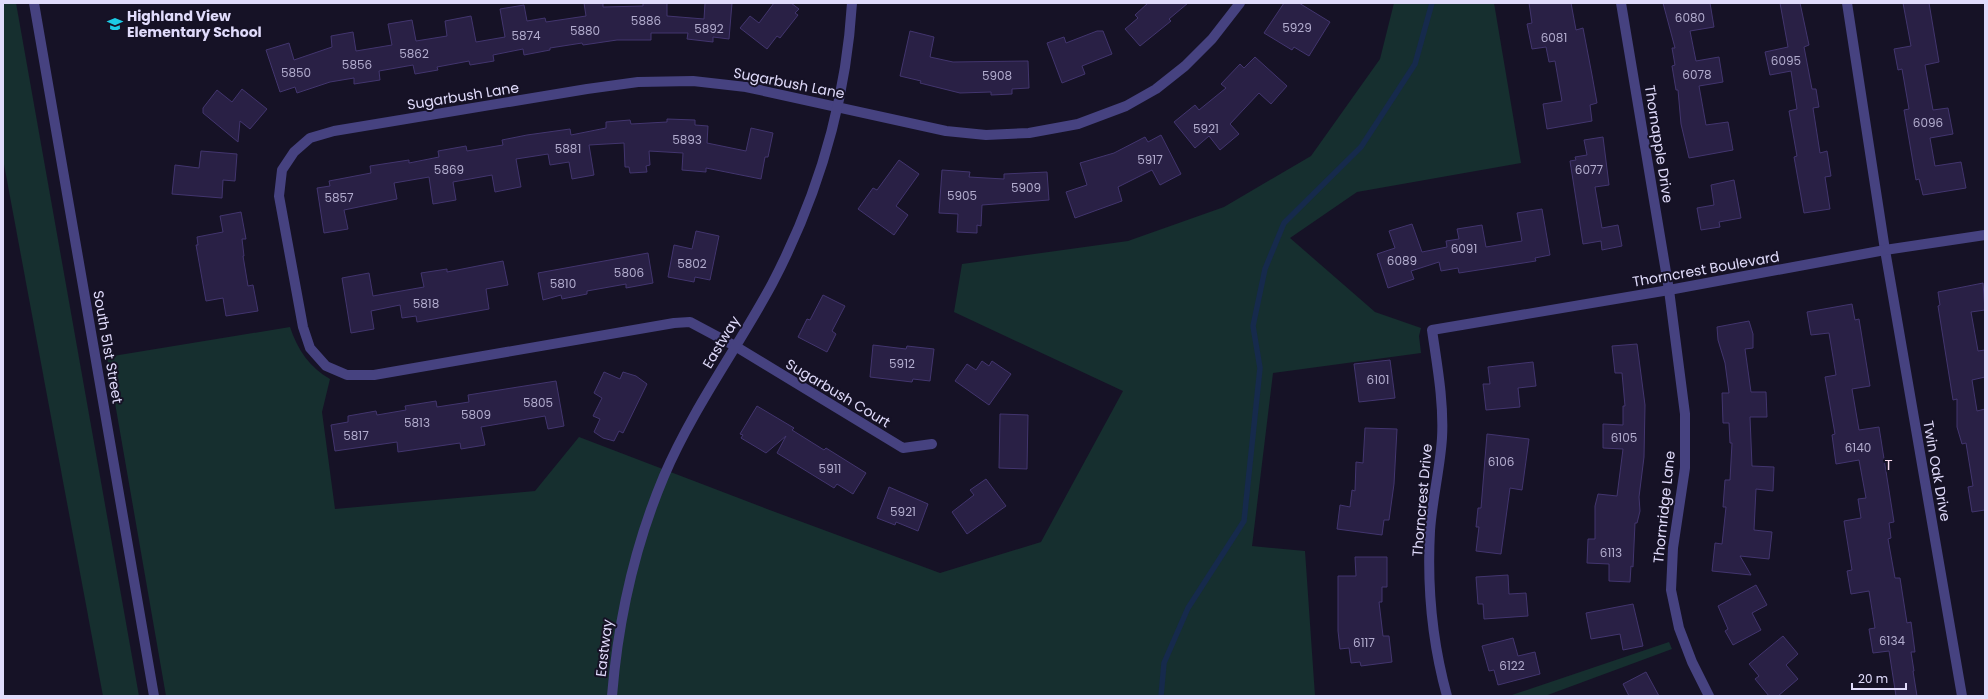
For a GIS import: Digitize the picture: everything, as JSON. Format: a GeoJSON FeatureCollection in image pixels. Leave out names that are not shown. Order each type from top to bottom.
{"type":"FeatureCollection","features":[{"type":"Feature","properties":{"kind":"street","name":"South 51st Street"},"geometry":{"type":"LineString","coordinates":[[34,3],[154,696]]}},
{"type":"Feature","properties":{"kind":"street","name":"Eastway"},"geometry":{"type":"LineString","coordinates":[[612,696],[615,658],[626,596],[644,534],[664,476],[694,415],[772,284],[808,208],[839,106],[850,40],[852,3]]}},
{"type":"Feature","properties":{"kind":"street","name":"Sugarbush Lane"},"geometry":{"type":"LineString","coordinates":[[734,346],[690,322],[674,323],[374,375],[347,375],[326,366],[310,348],[303,327],[279,196],[282,170],[294,152],[310,138],[334,131],[638,82],[701,82],[746,87],[839,106],[946,131],[986,135],[1029,133],[1078,124],[1126,106],[1156,89],[1185,66],[1212,39],[1240,3]]}},
{"type":"Feature","properties":{"kind":"street","name":"Thornapple Drive"},"geometry":{"type":"LineString","coordinates":[[1621,3],[1669,290]]}},
{"type":"Feature","properties":{"kind":"street"},"geometry":{"type":"LineString","coordinates":[[1847,3],[1885,250]]}},
{"type":"Feature","properties":{"kind":"street","name":"Thorncrest Boulevard"},"geometry":{"type":"LineString","coordinates":[[1432,330],[1669,290],[1885,250],[1985,235]]}},
{"type":"Feature","properties":{"kind":"street","name":"Twin Oak Drive"},"geometry":{"type":"LineString","coordinates":[[1885,250],[1962,696]]}},
{"type":"Feature","properties":{"kind":"street","name":"Thornridge Lane"},"geometry":{"type":"LineString","coordinates":[[1669,290],[1685,414],[1685,468],[1673,548],[1671,590],[1679,628],[1692,662],[1710,696]]}},
{"type":"Feature","properties":{"kind":"street","name":"Thorncrest Drive"},"geometry":{"type":"LineString","coordinates":[[1432,330],[1439,384],[1442,437],[1430,530],[1429,589],[1438,665],[1447,696]]}},
{"type":"Feature","properties":{"kind":"street","name":"Sugarbush Court"},"geometry":{"type":"LineString","coordinates":[[734,346],[903,448],[932,444]]}},
{"type":"Feature","properties":{"kind":"green space"},"geometry":{"type":"Polygon","coordinates":[[[3,3],[16,3],[139,696],[103,696],[3,159],[3,3]]]}},
{"type":"Feature","properties":{"kind":"green space"},"geometry":{"type":"Polygon","coordinates":[[[1394,3],[1494,3],[1521,163],[1357,192],[1290,238],[1375,312],[1421,328],[1419,336],[1421,353],[1273,373],[1252,546],[1305,551],[1315,696],[166,696],[107,357],[290,327],[296,343],[310,364],[330,379],[322,412],[335,509],[535,491],[579,437],[940,573],[1041,542],[1123,391],[954,312],[962,264],[1128,241],[1224,207],[1311,156],[1380,59],[1394,3]]]}},
{"type":"Feature","properties":{"kind":"green space"},"geometry":{"type":"Polygon","coordinates":[[[1669,642],[1672,649],[1545,696],[1509,696],[1669,642]]]}},
{"type":"Feature","properties":{"kind":"building"},"geometry":{"type":"Polygon","coordinates":[[[584,3],[603,3],[603,7],[643,6],[643,3],[667,3],[667,16],[704,19],[705,3],[732,3],[729,39],[713,37],[713,42],[687,39],[688,33],[651,33],[651,40],[617,40],[583,45],[582,43],[550,48],[550,50],[524,55],[523,49],[493,55],[494,61],[470,65],[469,61],[437,67],[438,70],[415,74],[413,65],[379,71],[380,80],[354,84],[354,78],[330,82],[297,93],[295,87],[280,92],[266,50],[289,43],[294,60],[332,47],[331,36],[353,32],[356,51],[392,45],[388,24],[412,20],[416,41],[447,36],[445,21],[471,16],[476,42],[505,37],[500,9],[524,5],[527,21],[545,18],[546,22],[586,16],[584,3]]]}},
{"type":"Feature","properties":{"kind":"building"},"geometry":{"type":"Polygon","coordinates":[[[774,3],[791,3],[799,9],[795,13],[798,15],[780,38],[777,36],[767,49],[740,28],[750,16],[759,23],[774,3]]]}},
{"type":"Feature","properties":{"kind":"building"},"geometry":{"type":"Polygon","coordinates":[[[1148,3],[1188,3],[1169,19],[1171,21],[1140,46],[1125,29],[1138,18],[1135,15],[1148,3]]]}},
{"type":"Feature","properties":{"kind":"building"},"geometry":{"type":"Polygon","coordinates":[[[1284,3],[1299,3],[1330,22],[1309,56],[1294,47],[1292,50],[1264,33],[1284,3]]]}},
{"type":"Feature","properties":{"kind":"building"},"geometry":{"type":"Polygon","coordinates":[[[1529,3],[1571,3],[1576,30],[1583,28],[1597,103],[1590,105],[1592,121],[1547,129],[1543,104],[1562,101],[1555,61],[1549,62],[1546,47],[1532,49],[1527,24],[1532,23],[1529,3]]]}},
{"type":"Feature","properties":{"kind":"building"},"geometry":{"type":"Polygon","coordinates":[[[1663,3],[1710,3],[1714,27],[1690,31],[1696,61],[1719,57],[1723,82],[1699,86],[1706,125],[1728,122],[1733,150],[1689,158],[1681,124],[1678,90],[1676,90],[1672,66],[1675,65],[1672,48],[1675,48],[1663,3]]]}},
{"type":"Feature","properties":{"kind":"building"},"geometry":{"type":"Polygon","coordinates":[[[1780,3],[1800,3],[1809,45],[1804,47],[1812,89],[1816,89],[1819,107],[1813,108],[1820,153],[1827,151],[1831,176],[1825,177],[1830,209],[1804,213],[1794,157],[1797,156],[1789,111],[1797,109],[1791,71],[1770,75],[1765,52],[1788,47],[1780,3]]]}},
{"type":"Feature","properties":{"kind":"building"},"geometry":{"type":"Polygon","coordinates":[[[1903,3],[1929,3],[1939,62],[1925,65],[1933,110],[1948,108],[1953,134],[1930,138],[1935,166],[1961,162],[1966,188],[1923,195],[1919,179],[1916,180],[1904,110],[1909,109],[1902,69],[1898,70],[1894,49],[1911,46],[1903,3]]]}},
{"type":"Feature","properties":{"kind":"building"},"geometry":{"type":"Polygon","coordinates":[[[910,31],[934,37],[930,57],[953,62],[1028,61],[1029,88],[1012,89],[1012,94],[991,95],[991,92],[960,93],[920,83],[921,81],[900,76],[910,31]]]}},
{"type":"Feature","properties":{"kind":"building"},"geometry":{"type":"Polygon","coordinates":[[[1097,31],[1103,31],[1112,54],[1082,66],[1085,74],[1062,83],[1047,43],[1064,37],[1066,43],[1097,31]]]}},
{"type":"Feature","properties":{"kind":"building"},"geometry":{"type":"Polygon","coordinates":[[[1255,57],[1287,86],[1271,104],[1259,93],[1230,124],[1239,134],[1220,150],[1209,136],[1195,148],[1174,122],[1195,105],[1199,110],[1226,88],[1221,84],[1240,64],[1244,68],[1255,57]]]}},
{"type":"Feature","properties":{"kind":"building"},"geometry":{"type":"Polygon","coordinates":[[[242,89],[267,109],[250,129],[240,121],[238,142],[203,113],[203,108],[217,90],[232,102],[242,89]]]}},
{"type":"Feature","properties":{"kind":"building"},"geometry":{"type":"Polygon","coordinates":[[[667,119],[695,120],[695,125],[708,126],[707,143],[746,151],[751,128],[773,133],[768,157],[765,157],[761,179],[706,168],[706,172],[682,170],[683,153],[649,151],[650,165],[646,166],[647,172],[630,173],[629,167],[625,167],[624,143],[589,145],[594,175],[572,179],[569,162],[550,165],[548,154],[516,159],[521,187],[495,192],[492,175],[453,182],[456,200],[433,204],[429,177],[394,183],[397,199],[344,210],[348,229],[324,233],[317,188],[330,186],[329,181],[371,173],[370,166],[409,160],[409,163],[439,157],[438,151],[466,146],[467,151],[503,145],[502,140],[527,135],[570,129],[571,135],[606,128],[606,122],[630,120],[631,124],[667,122],[667,119]]]}},
{"type":"Feature","properties":{"kind":"building"},"geometry":{"type":"Polygon","coordinates":[[[1161,135],[1181,174],[1160,185],[1152,170],[1118,187],[1122,201],[1075,218],[1066,192],[1087,185],[1080,163],[1114,153],[1145,137],[1148,142],[1161,135]]]}},
{"type":"Feature","properties":{"kind":"building"},"geometry":{"type":"Polygon","coordinates":[[[1603,137],[1609,185],[1595,187],[1602,228],[1618,225],[1622,246],[1602,250],[1601,241],[1583,244],[1570,161],[1576,160],[1575,157],[1587,155],[1584,140],[1603,137]]]}},
{"type":"Feature","properties":{"kind":"building"},"geometry":{"type":"Polygon","coordinates":[[[201,151],[237,154],[235,181],[223,180],[222,198],[172,194],[175,165],[199,168],[201,151]]]}},
{"type":"Feature","properties":{"kind":"building"},"geometry":{"type":"Polygon","coordinates":[[[899,160],[919,174],[896,206],[908,215],[894,235],[858,209],[873,188],[877,190],[899,160]]]}},
{"type":"Feature","properties":{"kind":"building"},"geometry":{"type":"Polygon","coordinates":[[[942,170],[970,172],[969,177],[1004,179],[1004,174],[1047,172],[1049,200],[982,205],[981,226],[977,225],[977,233],[957,232],[958,214],[939,213],[942,170]]]}},
{"type":"Feature","properties":{"kind":"building"},"geometry":{"type":"Polygon","coordinates":[[[1734,180],[1741,218],[1719,222],[1720,227],[1701,230],[1697,208],[1714,205],[1711,185],[1734,180]]]}},
{"type":"Feature","properties":{"kind":"building"},"geometry":{"type":"Polygon","coordinates":[[[1542,209],[1550,255],[1535,258],[1536,261],[1459,273],[1458,268],[1441,271],[1439,262],[1411,271],[1414,279],[1388,288],[1377,254],[1395,248],[1389,231],[1412,224],[1422,252],[1447,247],[1446,241],[1459,239],[1457,229],[1482,225],[1486,247],[1522,241],[1517,213],[1542,209]]]}},
{"type":"Feature","properties":{"kind":"building"},"geometry":{"type":"Polygon","coordinates":[[[241,212],[246,239],[242,239],[248,286],[253,285],[258,311],[226,316],[223,298],[206,301],[196,245],[198,245],[197,237],[223,232],[220,216],[241,212]]]}},
{"type":"Feature","properties":{"kind":"building"},"geometry":{"type":"Polygon","coordinates":[[[696,231],[719,236],[710,280],[695,277],[694,282],[668,277],[674,245],[692,249],[696,231]]]}},
{"type":"Feature","properties":{"kind":"building"},"geometry":{"type":"Polygon","coordinates":[[[648,253],[653,283],[626,288],[626,284],[587,291],[587,294],[562,299],[561,295],[543,300],[538,273],[648,253]]]}},
{"type":"Feature","properties":{"kind":"building"},"geometry":{"type":"Polygon","coordinates":[[[503,261],[508,285],[486,289],[489,309],[417,322],[416,316],[402,318],[400,305],[371,311],[374,329],[351,333],[342,278],[369,273],[373,296],[424,287],[421,273],[447,269],[447,272],[503,261]]]}},
{"type":"Feature","properties":{"kind":"building"},"geometry":{"type":"Polygon","coordinates":[[[1983,283],[1985,310],[1971,312],[1978,351],[1985,350],[1985,377],[1972,380],[1977,411],[1985,409],[1985,510],[1972,512],[1968,487],[1973,486],[1966,443],[1962,444],[1957,427],[1957,399],[1953,400],[1938,306],[1940,305],[1938,292],[1983,283]]]}},
{"type":"Feature","properties":{"kind":"building"},"geometry":{"type":"Polygon","coordinates":[[[823,295],[845,306],[832,331],[836,334],[827,352],[798,337],[807,319],[810,320],[823,295]]]}},
{"type":"Feature","properties":{"kind":"building"},"geometry":{"type":"Polygon","coordinates":[[[1852,304],[1855,320],[1859,319],[1870,386],[1852,389],[1859,430],[1879,427],[1894,522],[1889,523],[1891,538],[1888,539],[1895,578],[1900,578],[1907,623],[1911,622],[1915,652],[1911,652],[1917,696],[1896,696],[1889,651],[1873,653],[1869,629],[1875,628],[1869,591],[1851,594],[1847,571],[1852,570],[1844,521],[1861,518],[1858,499],[1866,498],[1859,460],[1836,464],[1832,435],[1835,434],[1825,377],[1836,375],[1829,333],[1811,335],[1807,312],[1852,304]]]}},
{"type":"Feature","properties":{"kind":"building"},"geometry":{"type":"Polygon","coordinates":[[[1749,321],[1753,334],[1753,348],[1745,349],[1751,392],[1766,392],[1767,417],[1750,417],[1752,466],[1774,467],[1773,491],[1756,489],[1754,530],[1772,532],[1769,559],[1740,556],[1751,575],[1712,571],[1715,543],[1722,544],[1726,507],[1723,507],[1725,480],[1730,480],[1732,443],[1730,443],[1729,423],[1723,423],[1722,393],[1729,393],[1725,363],[1718,340],[1717,327],[1749,321]]]}},
{"type":"Feature","properties":{"kind":"building"},"geometry":{"type":"Polygon","coordinates":[[[1637,344],[1645,405],[1644,457],[1639,497],[1640,511],[1637,523],[1635,523],[1633,567],[1631,566],[1630,582],[1609,581],[1609,564],[1587,563],[1588,539],[1595,539],[1595,506],[1598,494],[1617,496],[1623,449],[1603,448],[1603,424],[1623,425],[1623,406],[1625,406],[1622,373],[1615,373],[1612,346],[1637,344]]]}},
{"type":"Feature","properties":{"kind":"building"},"geometry":{"type":"Polygon","coordinates":[[[873,345],[906,349],[907,346],[934,349],[930,381],[913,379],[912,382],[870,377],[873,345]]]}},
{"type":"Feature","properties":{"kind":"building"},"geometry":{"type":"Polygon","coordinates":[[[1390,360],[1395,398],[1359,402],[1354,364],[1390,360]]]}},
{"type":"Feature","properties":{"kind":"building"},"geometry":{"type":"Polygon","coordinates":[[[982,361],[989,366],[992,361],[1011,374],[989,405],[955,381],[967,364],[976,370],[982,361]]]}},
{"type":"Feature","properties":{"kind":"building"},"geometry":{"type":"Polygon","coordinates":[[[1533,362],[1536,386],[1518,388],[1520,407],[1486,410],[1483,384],[1490,384],[1488,367],[1533,362]]]}},
{"type":"Feature","properties":{"kind":"building"},"geometry":{"type":"Polygon","coordinates":[[[604,372],[620,379],[623,372],[636,376],[647,384],[623,433],[619,431],[614,441],[603,438],[594,432],[600,419],[593,416],[602,398],[594,393],[604,372]]]}},
{"type":"Feature","properties":{"kind":"building"},"geometry":{"type":"Polygon","coordinates":[[[556,381],[564,426],[548,429],[545,416],[481,427],[485,445],[461,449],[460,443],[398,452],[397,442],[335,451],[331,425],[348,422],[348,416],[376,411],[377,415],[406,410],[405,406],[436,401],[437,407],[469,402],[468,395],[556,381]]]}},
{"type":"Feature","properties":{"kind":"building"},"geometry":{"type":"Polygon","coordinates":[[[757,406],[794,428],[792,430],[824,450],[826,448],[866,473],[853,494],[837,484],[834,488],[777,453],[786,436],[766,453],[741,438],[743,435],[740,434],[757,406]]]}},
{"type":"Feature","properties":{"kind":"building"},"geometry":{"type":"Polygon","coordinates":[[[1000,414],[1028,415],[1027,469],[999,468],[1000,414]]]}},
{"type":"Feature","properties":{"kind":"building"},"geometry":{"type":"Polygon","coordinates":[[[1365,428],[1397,429],[1394,484],[1389,520],[1384,520],[1382,535],[1337,529],[1340,505],[1350,507],[1352,490],[1355,491],[1356,462],[1363,463],[1365,428]]]}},
{"type":"Feature","properties":{"kind":"building"},"geometry":{"type":"Polygon","coordinates":[[[1487,434],[1529,439],[1522,490],[1510,488],[1501,554],[1476,551],[1479,527],[1476,527],[1478,508],[1481,508],[1487,434]]]}},
{"type":"Feature","properties":{"kind":"building"},"geometry":{"type":"Polygon","coordinates":[[[986,479],[1006,506],[967,534],[952,512],[974,495],[970,490],[986,479]]]}},
{"type":"Feature","properties":{"kind":"building"},"geometry":{"type":"Polygon","coordinates":[[[889,487],[928,504],[918,531],[896,522],[895,525],[877,518],[889,487]]]}},
{"type":"Feature","properties":{"kind":"building"},"geometry":{"type":"Polygon","coordinates":[[[1355,557],[1387,557],[1387,587],[1382,587],[1382,602],[1379,602],[1383,636],[1389,636],[1392,662],[1361,666],[1360,662],[1351,663],[1349,648],[1340,649],[1338,631],[1338,576],[1356,576],[1355,557]]]}},
{"type":"Feature","properties":{"kind":"building"},"geometry":{"type":"Polygon","coordinates":[[[1508,575],[1509,594],[1526,593],[1528,616],[1484,619],[1483,604],[1478,604],[1476,577],[1508,575]]]}},
{"type":"Feature","properties":{"kind":"building"},"geometry":{"type":"Polygon","coordinates":[[[1756,585],[1767,605],[1752,613],[1761,630],[1733,645],[1725,631],[1728,629],[1718,606],[1756,585]]]}},
{"type":"Feature","properties":{"kind":"building"},"geometry":{"type":"Polygon","coordinates":[[[1633,604],[1643,646],[1623,650],[1620,634],[1591,639],[1586,613],[1633,604]]]}},
{"type":"Feature","properties":{"kind":"building"},"geometry":{"type":"Polygon","coordinates":[[[1783,636],[1798,654],[1786,665],[1798,679],[1778,696],[1769,696],[1755,679],[1759,676],[1749,664],[1783,636]]]}},
{"type":"Feature","properties":{"kind":"building"},"geometry":{"type":"Polygon","coordinates":[[[1513,638],[1518,656],[1535,652],[1540,674],[1498,685],[1494,670],[1489,671],[1482,646],[1513,638]]]}},
{"type":"Feature","properties":{"kind":"building"},"geometry":{"type":"Polygon","coordinates":[[[1646,672],[1659,696],[1629,696],[1623,684],[1646,672]]]}},
{"type":"Feature","properties":{"kind":"waterway"},"geometry":{"type":"LineString","coordinates":[[1161,696],[1164,663],[1188,608],[1244,521],[1260,368],[1253,326],[1265,269],[1284,223],[1361,147],[1415,64],[1432,3]]}},
{"type":"Feature","properties":{"kind":"place","name":"Highland View Elementary School"},"geometry":{"type":"Point","coordinates":[115,24]}},
{"type":"Feature","properties":{"kind":"district","name":"T"},"geometry":{"type":"Point","coordinates":[1889,464]}}]}
